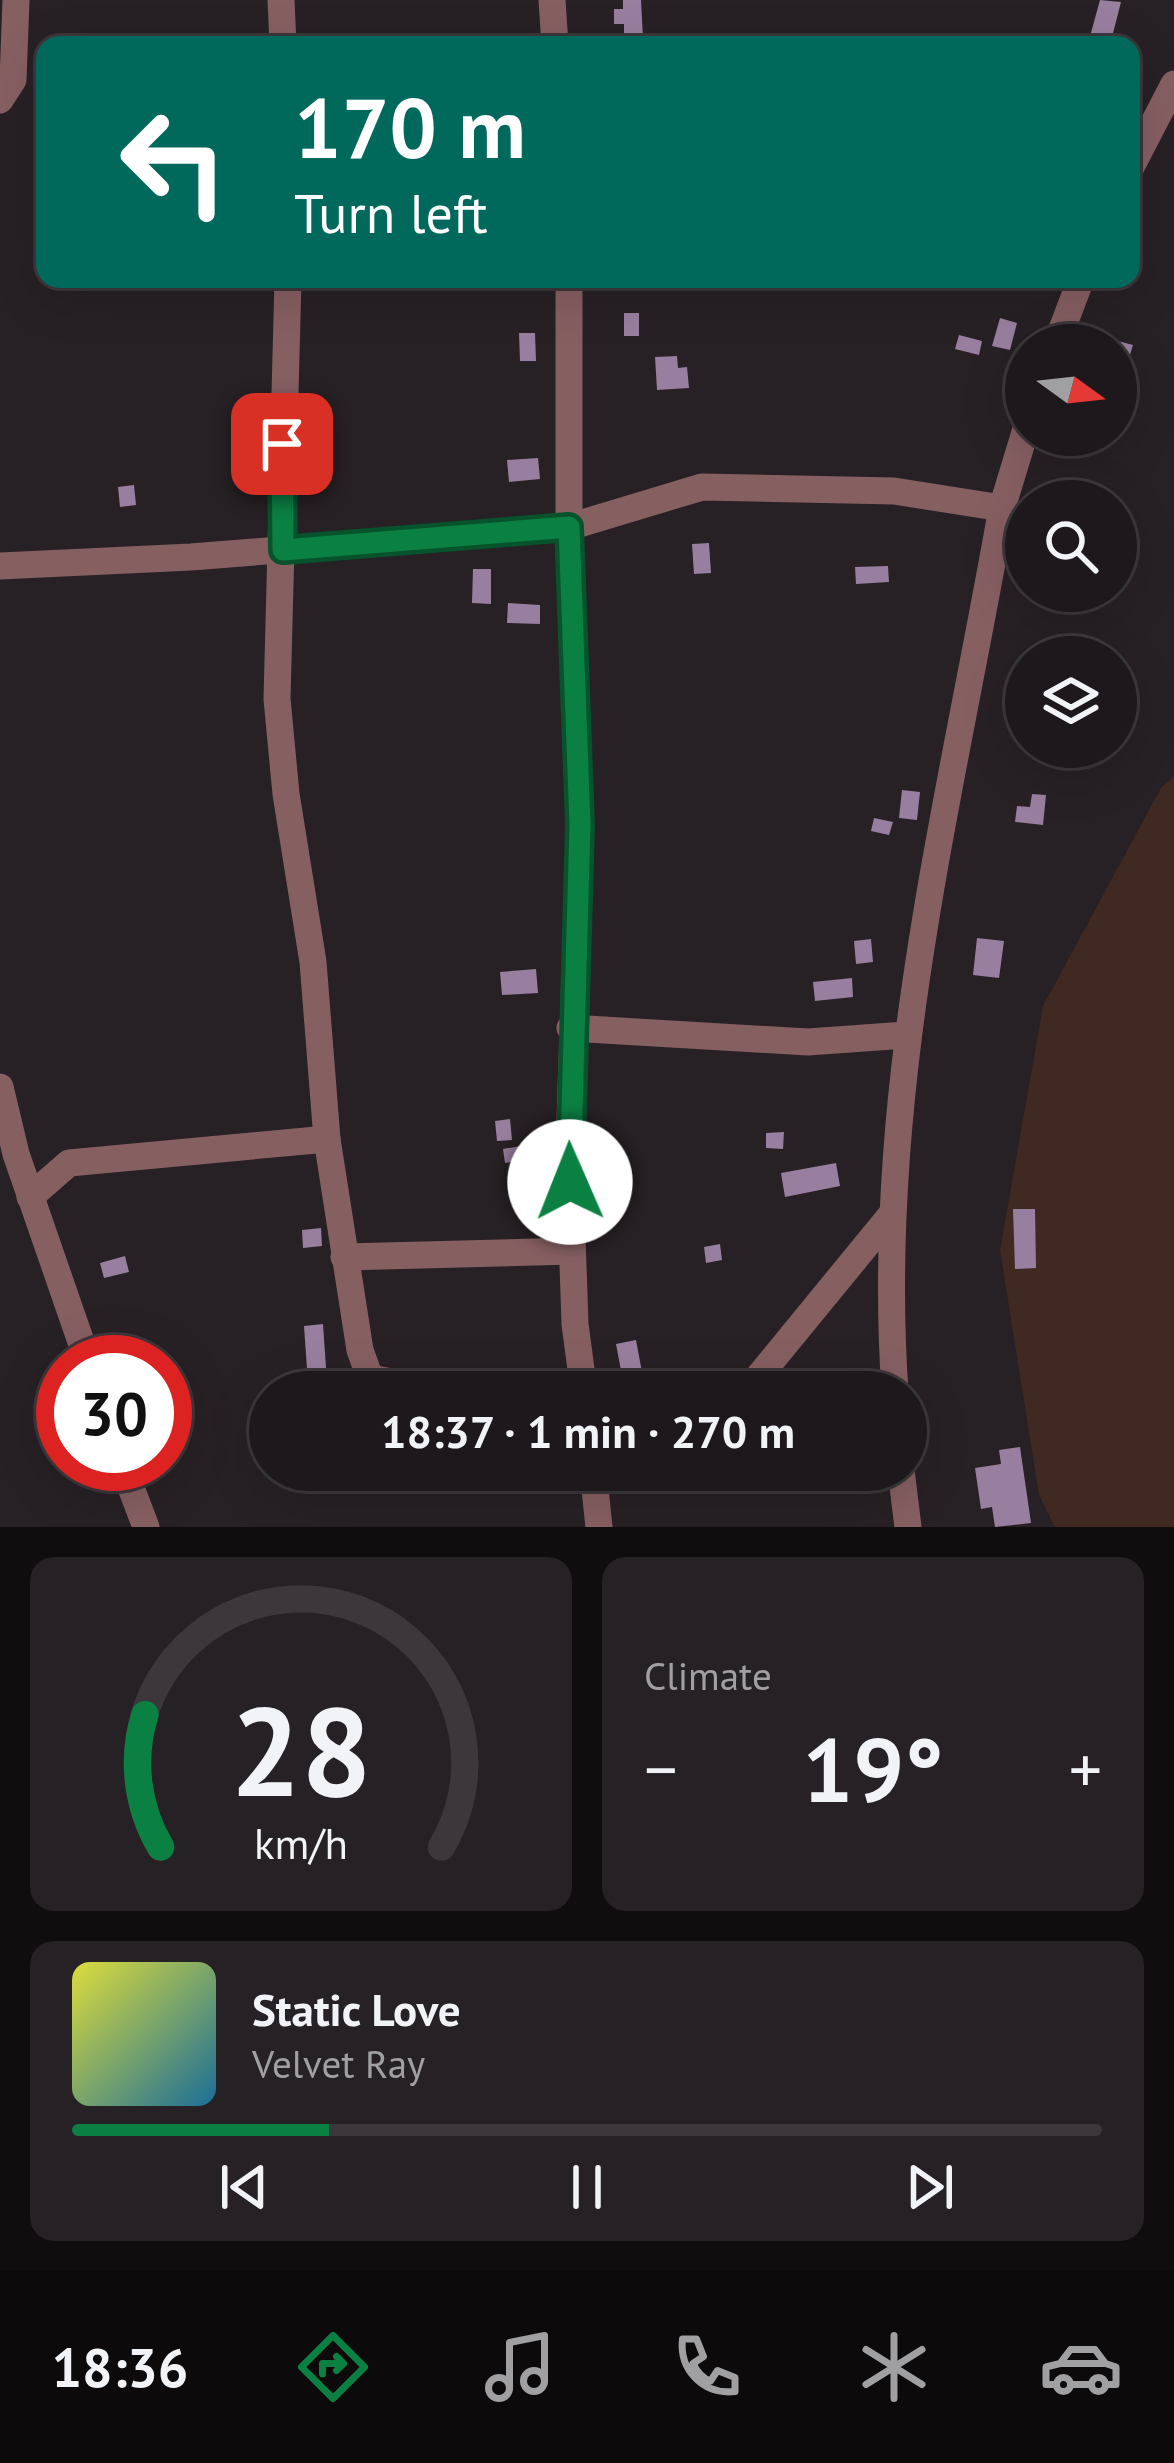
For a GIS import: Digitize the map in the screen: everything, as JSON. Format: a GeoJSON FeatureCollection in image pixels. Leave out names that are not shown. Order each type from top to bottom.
{"type":"FeatureCollection","features":[{"type":"Feature","properties":{"kind":"street"},"geometry":{"type":"LineString","coordinates":[[0,100],[13,80],[16,0]]}},
{"type":"Feature","properties":{"kind":"street"},"geometry":{"type":"LineString","coordinates":[[281,0],[283,36]]}},
{"type":"Feature","properties":{"kind":"street"},"geometry":{"type":"LineString","coordinates":[[551,0],[554,36]]}},
{"type":"Feature","properties":{"kind":"street"},"geometry":{"type":"LineString","coordinates":[[1140,150],[1174,84]]}},
{"type":"Feature","properties":{"kind":"street"},"geometry":{"type":"LineString","coordinates":[[288,288],[277,699],[286,794],[313,962],[327,1139],[360,1351],[367,1371]]}},
{"type":"Feature","properties":{"kind":"street"},"geometry":{"type":"LineString","coordinates":[[569,288],[569,527],[580,825],[570,1028],[572,1251],[582,1371]]}},
{"type":"Feature","properties":{"kind":"street"},"geometry":{"type":"LineString","coordinates":[[1064,324],[1078,288]]}},
{"type":"Feature","properties":{"kind":"street"},"geometry":{"type":"LineString","coordinates":[[895,1371],[891,1215],[906,1035],[1002,508],[1018,456]]}},
{"type":"Feature","properties":{"kind":"street"},"geometry":{"type":"LineString","coordinates":[[0,566],[569,527],[702,487],[893,491],[1002,508]]}},
{"type":"Feature","properties":{"kind":"street"},"geometry":{"type":"LineString","coordinates":[[570,1028],[808,1042],[906,1035]]}},
{"type":"Feature","properties":{"kind":"street"},"geometry":{"type":"LineString","coordinates":[[0,1087],[30,1196],[79,1335]]}},
{"type":"Feature","properties":{"kind":"street"},"geometry":{"type":"LineString","coordinates":[[30,1196],[69,1163],[327,1139]]}},
{"type":"Feature","properties":{"kind":"street"},"geometry":{"type":"LineString","coordinates":[[763,1371],[891,1215]]}},
{"type":"Feature","properties":{"kind":"street"},"geometry":{"type":"LineString","coordinates":[[344,1257],[572,1251]]}},
{"type":"Feature","properties":{"kind":"street"},"geometry":{"type":"LineString","coordinates":[[132,1491],[146,1527]]}},
{"type":"Feature","properties":{"kind":"street"},"geometry":{"type":"LineString","coordinates":[[595,1491],[598,1527]]}},
{"type":"Feature","properties":{"kind":"street"},"geometry":{"type":"LineString","coordinates":[[904,1491],[908,1527]]}},
{"type":"Feature","properties":{"kind":"shaded area"},"geometry":{"type":"Polygon","coordinates":[[[1174,776],[1174,1527],[1055,1527],[1039,1495],[1000,1250],[1043,1006],[1161,788],[1174,776]]]}},
{"type":"Feature","properties":{"kind":"building"},"geometry":{"type":"Polygon","coordinates":[[[623,0],[641,0],[643,36],[624,36],[624,24],[614,24],[614,9],[623,9],[623,0]]]}},
{"type":"Feature","properties":{"kind":"building"},"geometry":{"type":"Polygon","coordinates":[[[1100,0],[1121,2],[1112,36],[1090,36],[1100,0]]]}},
{"type":"Feature","properties":{"kind":"building"},"geometry":{"type":"Polygon","coordinates":[[[624,313],[639,313],[639,336],[624,336],[624,313]]]}},
{"type":"Feature","properties":{"kind":"building"},"geometry":{"type":"Polygon","coordinates":[[[1000,318],[1017,323],[1005,324],[1005,349],[992,346],[1000,318]]]}},
{"type":"Feature","properties":{"kind":"building"},"geometry":{"type":"Polygon","coordinates":[[[519,333],[535,333],[536,361],[520,361],[519,333]]]}},
{"type":"Feature","properties":{"kind":"building"},"geometry":{"type":"Polygon","coordinates":[[[959,335],[982,341],[979,355],[955,349],[959,335]]]}},
{"type":"Feature","properties":{"kind":"building"},"geometry":{"type":"Polygon","coordinates":[[[677,356],[678,368],[687,367],[689,388],[657,390],[655,357],[677,356]]]}},
{"type":"Feature","properties":{"kind":"building"},"geometry":{"type":"Polygon","coordinates":[[[538,458],[540,479],[509,482],[507,460],[538,458]]]}},
{"type":"Feature","properties":{"kind":"building"},"geometry":{"type":"Polygon","coordinates":[[[134,485],[136,505],[120,507],[118,487],[134,485]]]}},
{"type":"Feature","properties":{"kind":"building"},"geometry":{"type":"Polygon","coordinates":[[[709,543],[711,573],[694,574],[692,544],[709,543]]]}},
{"type":"Feature","properties":{"kind":"building"},"geometry":{"type":"Polygon","coordinates":[[[888,566],[889,582],[856,584],[855,567],[888,566]]]}},
{"type":"Feature","properties":{"kind":"building"},"geometry":{"type":"Polygon","coordinates":[[[473,569],[491,569],[491,604],[472,603],[473,569]]]}},
{"type":"Feature","properties":{"kind":"building"},"geometry":{"type":"Polygon","coordinates":[[[508,603],[540,605],[540,624],[507,623],[508,603]]]}},
{"type":"Feature","properties":{"kind":"building"},"geometry":{"type":"Polygon","coordinates":[[[902,790],[920,792],[917,820],[899,818],[902,790]]]}},
{"type":"Feature","properties":{"kind":"building"},"geometry":{"type":"Polygon","coordinates":[[[1032,794],[1046,795],[1043,825],[1015,822],[1017,806],[1030,807],[1032,794]]]}},
{"type":"Feature","properties":{"kind":"building"},"geometry":{"type":"Polygon","coordinates":[[[874,818],[893,822],[889,835],[871,831],[874,818]]]}},
{"type":"Feature","properties":{"kind":"building"},"geometry":{"type":"Polygon","coordinates":[[[977,938],[1004,941],[999,978],[973,975],[977,938]]]}},
{"type":"Feature","properties":{"kind":"building"},"geometry":{"type":"Polygon","coordinates":[[[871,939],[873,962],[856,964],[854,941],[871,939]]]}},
{"type":"Feature","properties":{"kind":"building"},"geometry":{"type":"Polygon","coordinates":[[[536,969],[538,993],[502,995],[500,972],[536,969]]]}},
{"type":"Feature","properties":{"kind":"building"},"geometry":{"type":"Polygon","coordinates":[[[852,978],[853,997],[815,1001],[813,982],[852,978]]]}},
{"type":"Feature","properties":{"kind":"building"},"geometry":{"type":"Polygon","coordinates":[[[510,1119],[512,1140],[497,1141],[495,1121],[510,1119]]]}},
{"type":"Feature","properties":{"kind":"building"},"geometry":{"type":"Polygon","coordinates":[[[784,1132],[783,1149],[766,1148],[766,1133],[784,1132]]]}},
{"type":"Feature","properties":{"kind":"building"},"geometry":{"type":"Polygon","coordinates":[[[521,1146],[523,1160],[505,1163],[503,1149],[521,1146]]]}},
{"type":"Feature","properties":{"kind":"building"},"geometry":{"type":"Polygon","coordinates":[[[836,1163],[840,1186],[785,1197],[781,1173],[836,1163]]]}},
{"type":"Feature","properties":{"kind":"building"},"geometry":{"type":"Polygon","coordinates":[[[1013,1209],[1035,1209],[1036,1268],[1015,1269],[1013,1209]]]}},
{"type":"Feature","properties":{"kind":"building"},"geometry":{"type":"Polygon","coordinates":[[[321,1228],[322,1246],[303,1248],[302,1230],[321,1228]]]}},
{"type":"Feature","properties":{"kind":"building"},"geometry":{"type":"Polygon","coordinates":[[[720,1244],[722,1260],[706,1263],[704,1247],[720,1244]]]}},
{"type":"Feature","properties":{"kind":"building"},"geometry":{"type":"Polygon","coordinates":[[[125,1256],[129,1272],[104,1278],[100,1263],[125,1256]]]}},
{"type":"Feature","properties":{"kind":"building"},"geometry":{"type":"Polygon","coordinates":[[[323,1324],[326,1368],[307,1369],[304,1326],[323,1324]]]}},
{"type":"Feature","properties":{"kind":"building"},"geometry":{"type":"Polygon","coordinates":[[[636,1340],[642,1371],[621,1371],[616,1344],[636,1340]]]}},
{"type":"Feature","properties":{"kind":"building"},"geometry":{"type":"Polygon","coordinates":[[[1020,1447],[1031,1523],[995,1527],[992,1507],[981,1509],[975,1468],[1001,1464],[999,1450],[1020,1447]]]}},
{"type":"Feature","properties":{"kind":"route"},"geometry":{"type":"LineString","coordinates":[[282,444],[283,550],[569,527],[580,825],[570,1028],[570,1182]]}}]}
